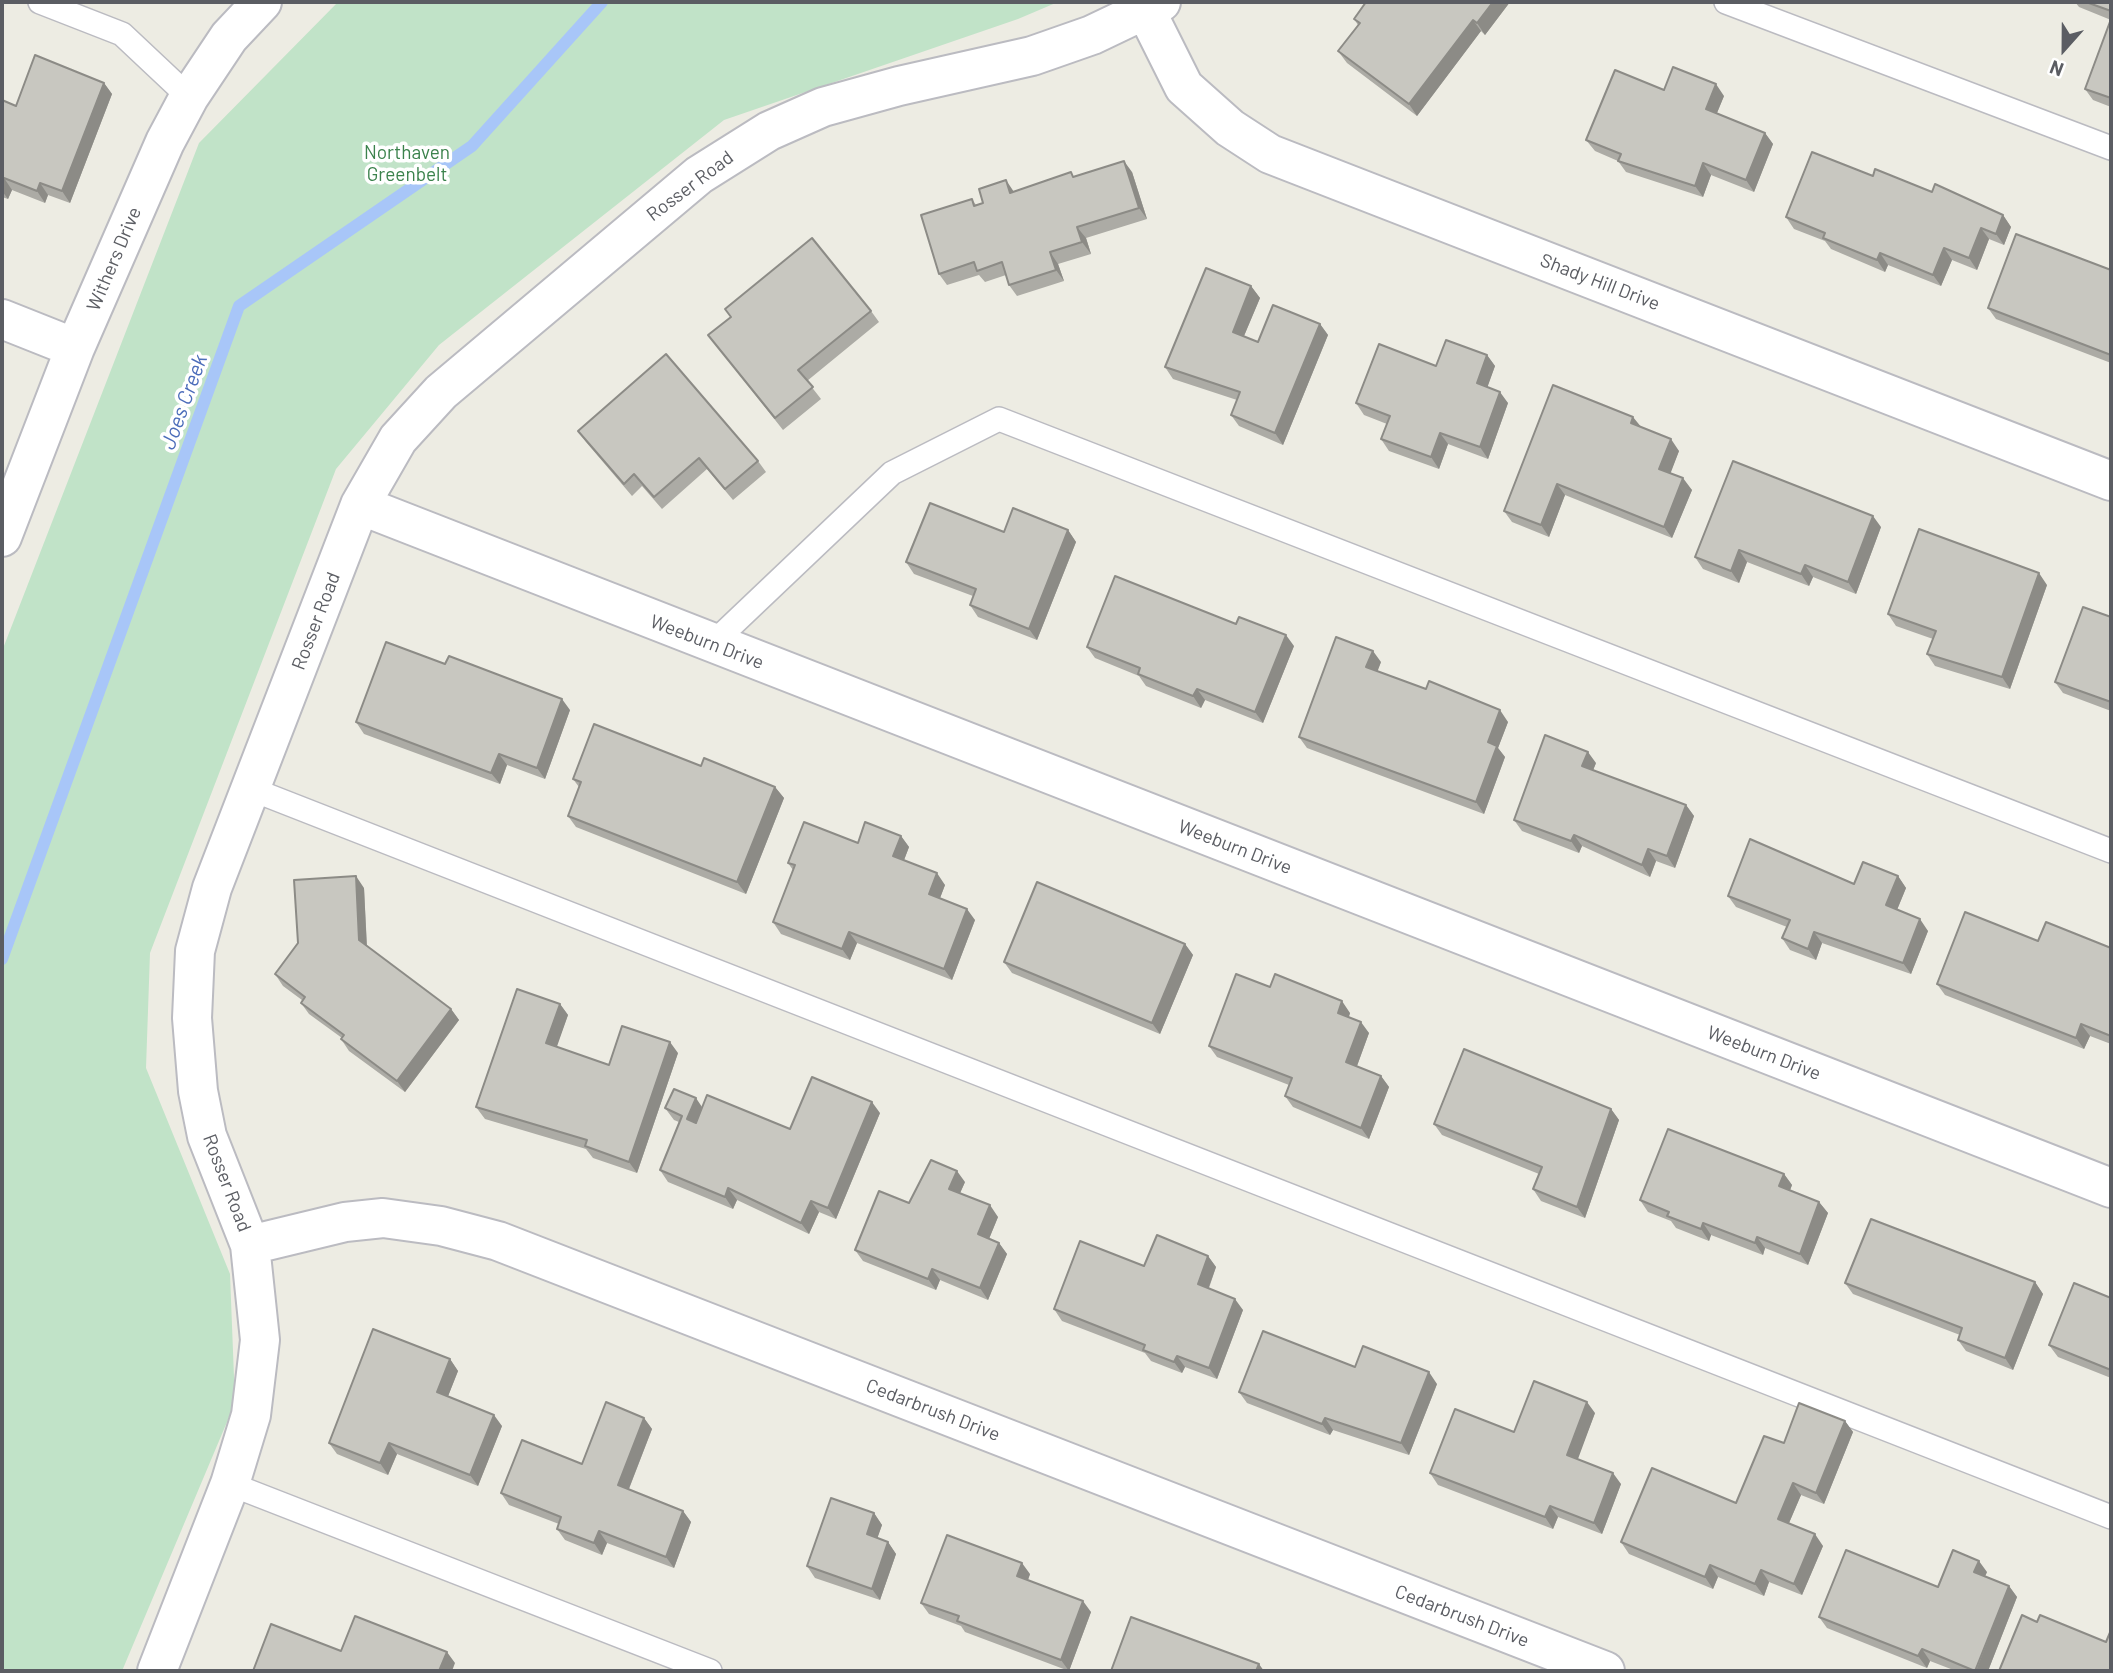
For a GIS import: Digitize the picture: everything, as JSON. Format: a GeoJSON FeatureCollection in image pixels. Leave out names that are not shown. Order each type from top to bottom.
{"type":"FeatureCollection","features":[{"type":"Feature","properties":{"kind":"street","name":"Withers Drive"},"geometry":{"type":"LineString","coordinates":[[2,537],[75,348],[165,142],[189,97],[229,37],[262,2]]}},
{"type":"Feature","properties":{"kind":"street","name":"Shady Hill Drive"},"geometry":{"type":"LineString","coordinates":[[1153,6],[1184,87],[1230,128],[1270,154],[2111,481]]}},
{"type":"Feature","properties":{"kind":"street","name":"Rosser Road"},"geometry":{"type":"LineString","coordinates":[[157,1671],[230,1484],[251,1415],[260,1340],[250,1245],[207,1136],[198,1091],[192,1018],[195,951],[212,888],[360,505],[398,439],[441,392],[699,175],[769,131],[823,107],[1032,56],[1092,35],[1153,6]]}},
{"type":"Feature","properties":{"kind":"street"},"geometry":{"type":"LineString","coordinates":[[2,319],[75,348]]}},
{"type":"Feature","properties":{"kind":"street","name":"Weeburn Drive"},"geometry":{"type":"LineString","coordinates":[[360,505],[2111,1188]]}},
{"type":"Feature","properties":{"kind":"street","name":"Cedarbrush Drive"},"geometry":{"type":"LineString","coordinates":[[250,1245],[345,1222],[383,1218],[441,1226],[498,1241],[1605,1671]]}},
{"type":"Feature","properties":{"kind":"lane"},"geometry":{"type":"LineString","coordinates":[[40,2],[122,34],[189,97]]}},
{"type":"Feature","properties":{"kind":"lane"},"geometry":{"type":"LineString","coordinates":[[1726,2],[2111,148]]}},
{"type":"Feature","properties":{"kind":"lane"},"geometry":{"type":"LineString","coordinates":[[712,644],[892,473],[999,419],[2111,851]]}},
{"type":"Feature","properties":{"kind":"lane"},"geometry":{"type":"LineString","coordinates":[[251,789],[2111,1517]]}},
{"type":"Feature","properties":{"kind":"lane"},"geometry":{"type":"LineString","coordinates":[[230,1484],[710,1671]]}},
{"type":"Feature","properties":{"kind":"green space","name":"Northaven Greenbelt"},"geometry":{"type":"Polygon","coordinates":[[[338,2],[1058,2],[1018,19],[724,120],[439,345],[336,469],[150,953],[146,1068],[230,1274],[235,1403],[122,1671],[2,1671],[2,651],[199,143],[338,2]]]}},
{"type":"Feature","properties":{"kind":"building"},"geometry":{"type":"Polygon","coordinates":[[[1366,2],[1493,2],[1477,23],[1473,20],[1409,104],[1338,51],[1360,23],[1354,19],[1366,2]]]}},
{"type":"Feature","properties":{"kind":"building"},"geometry":{"type":"Polygon","coordinates":[[[2086,2],[2111,2],[2111,11],[2086,2]]]}},
{"type":"Feature","properties":{"kind":"building"},"geometry":{"type":"Polygon","coordinates":[[[2111,19],[2111,98],[2085,89],[2111,19]]]}},
{"type":"Feature","properties":{"kind":"building"},"geometry":{"type":"Polygon","coordinates":[[[35,55],[104,83],[62,191],[40,183],[37,191],[4,178],[2,183],[2,100],[16,106],[35,55]]]}},
{"type":"Feature","properties":{"kind":"building"},"geometry":{"type":"Polygon","coordinates":[[[1673,67],[1716,84],[1706,109],[1765,133],[1746,180],[1703,163],[1695,186],[1618,161],[1621,154],[1586,140],[1615,70],[1664,90],[1673,67]]]}},
{"type":"Feature","properties":{"kind":"building"},"geometry":{"type":"Polygon","coordinates":[[[1812,152],[1873,176],[1875,169],[1932,192],[1935,184],[2003,215],[1996,234],[1981,228],[1969,258],[1944,248],[1933,275],[1880,253],[1877,260],[1823,238],[1825,233],[1786,217],[1812,152]]]}},
{"type":"Feature","properties":{"kind":"building"},"geometry":{"type":"Polygon","coordinates":[[[1124,161],[1139,208],[1077,227],[1082,242],[1050,252],[1056,270],[1009,285],[1002,262],[977,271],[974,262],[939,274],[921,215],[972,199],[974,206],[983,203],[979,189],[1006,180],[1010,193],[1071,172],[1073,177],[1124,161]]]}},
{"type":"Feature","properties":{"kind":"building"},"geometry":{"type":"Polygon","coordinates":[[[2016,234],[2111,270],[2111,355],[1988,308],[2016,234]]]}},
{"type":"Feature","properties":{"kind":"building"},"geometry":{"type":"Polygon","coordinates":[[[812,238],[871,311],[798,370],[813,387],[775,418],[708,335],[731,317],[725,309],[812,238]]]}},
{"type":"Feature","properties":{"kind":"building"},"geometry":{"type":"Polygon","coordinates":[[[1206,268],[1251,286],[1233,332],[1258,342],[1273,305],[1320,324],[1275,433],[1231,415],[1240,392],[1165,367],[1206,268]]]}},
{"type":"Feature","properties":{"kind":"building"},"geometry":{"type":"Polygon","coordinates":[[[1446,340],[1487,355],[1477,383],[1500,392],[1480,447],[1440,433],[1431,457],[1381,439],[1390,416],[1356,403],[1379,344],[1436,366],[1446,340]]]}},
{"type":"Feature","properties":{"kind":"building"},"geometry":{"type":"Polygon","coordinates":[[[666,354],[758,461],[725,489],[699,458],[654,497],[634,474],[624,484],[578,431],[666,354]]]}},
{"type":"Feature","properties":{"kind":"building"},"geometry":{"type":"Polygon","coordinates":[[[1553,385],[1633,417],[1631,423],[1671,439],[1659,469],[1683,478],[1664,527],[1557,484],[1541,525],[1504,511],[1553,385]]]}},
{"type":"Feature","properties":{"kind":"building"},"geometry":{"type":"Polygon","coordinates":[[[1733,461],[1873,516],[1848,582],[1805,565],[1801,574],[1739,550],[1731,571],[1695,557],[1733,461]]]}},
{"type":"Feature","properties":{"kind":"building"},"geometry":{"type":"Polygon","coordinates":[[[930,503],[1004,532],[1013,508],[1068,530],[1029,629],[970,605],[976,589],[906,562],[930,503]]]}},
{"type":"Feature","properties":{"kind":"building"},"geometry":{"type":"Polygon","coordinates":[[[1919,529],[2039,573],[2002,677],[1927,654],[1936,631],[1888,614],[1919,529]]]}},
{"type":"Feature","properties":{"kind":"building"},"geometry":{"type":"Polygon","coordinates":[[[1115,576],[1236,624],[1239,617],[1286,635],[1255,712],[1197,689],[1193,696],[1138,674],[1140,668],[1087,647],[1115,576]]]}},
{"type":"Feature","properties":{"kind":"building"},"geometry":{"type":"Polygon","coordinates":[[[2083,607],[2111,617],[2111,702],[2055,682],[2083,607]]]}},
{"type":"Feature","properties":{"kind":"building"},"geometry":{"type":"Polygon","coordinates":[[[1336,637],[1373,651],[1366,667],[1426,689],[1429,681],[1500,710],[1488,742],[1497,746],[1476,802],[1299,737],[1336,637]]]}},
{"type":"Feature","properties":{"kind":"building"},"geometry":{"type":"Polygon","coordinates":[[[386,642],[445,664],[449,656],[562,699],[537,768],[499,754],[491,773],[356,722],[386,642]]]}},
{"type":"Feature","properties":{"kind":"building"},"geometry":{"type":"Polygon","coordinates":[[[594,724],[701,766],[704,758],[775,787],[737,882],[568,816],[581,782],[573,779],[594,724]]]}},
{"type":"Feature","properties":{"kind":"building"},"geometry":{"type":"Polygon","coordinates":[[[1545,735],[1588,752],[1582,766],[1686,805],[1667,856],[1648,849],[1642,865],[1574,835],[1571,841],[1514,820],[1545,735]]]}},
{"type":"Feature","properties":{"kind":"building"},"geometry":{"type":"Polygon","coordinates":[[[804,822],[858,843],[865,822],[901,836],[893,856],[937,873],[929,894],[967,909],[944,969],[849,932],[842,949],[773,922],[795,865],[788,863],[804,822]]]}},
{"type":"Feature","properties":{"kind":"building"},"geometry":{"type":"Polygon","coordinates":[[[1750,839],[1854,884],[1863,862],[1898,876],[1886,905],[1920,919],[1903,963],[1814,932],[1808,949],[1782,938],[1790,920],[1728,896],[1750,839]]]}},
{"type":"Feature","properties":{"kind":"building"},"geometry":{"type":"Polygon","coordinates":[[[356,876],[359,940],[451,1009],[397,1081],[341,1039],[344,1035],[301,1003],[305,997],[275,974],[298,943],[294,880],[356,876]]]}},
{"type":"Feature","properties":{"kind":"building"},"geometry":{"type":"Polygon","coordinates":[[[1037,882],[1185,944],[1152,1023],[1004,962],[1037,882]]]}},
{"type":"Feature","properties":{"kind":"building"},"geometry":{"type":"Polygon","coordinates":[[[1965,912],[2038,941],[2046,922],[2111,948],[2111,1036],[2081,1024],[2076,1038],[1937,984],[1965,912]]]}},
{"type":"Feature","properties":{"kind":"building"},"geometry":{"type":"Polygon","coordinates":[[[1236,974],[1270,987],[1275,974],[1342,1001],[1338,1013],[1361,1022],[1346,1062],[1381,1076],[1361,1128],[1285,1096],[1292,1078],[1209,1046],[1236,974]]]}},
{"type":"Feature","properties":{"kind":"building"},"geometry":{"type":"Polygon","coordinates":[[[517,989],[560,1004],[546,1043],[609,1065],[622,1026],[670,1042],[629,1162],[585,1146],[587,1140],[476,1107],[517,989]]]}},
{"type":"Feature","properties":{"kind":"building"},"geometry":{"type":"Polygon","coordinates":[[[1464,1049],[1611,1109],[1577,1207],[1533,1189],[1542,1167],[1434,1124],[1464,1049]]]}},
{"type":"Feature","properties":{"kind":"building"},"geometry":{"type":"Polygon","coordinates":[[[812,1077],[872,1102],[828,1208],[811,1201],[801,1223],[728,1188],[725,1197],[660,1170],[682,1116],[665,1108],[674,1089],[696,1098],[687,1119],[696,1123],[707,1095],[790,1129],[812,1077]]]}},
{"type":"Feature","properties":{"kind":"building"},"geometry":{"type":"Polygon","coordinates":[[[1668,1129],[1784,1174],[1779,1186],[1819,1202],[1800,1254],[1757,1237],[1755,1243],[1703,1223],[1701,1229],[1667,1216],[1669,1212],[1640,1200],[1668,1129]]]}},
{"type":"Feature","properties":{"kind":"building"},"geometry":{"type":"Polygon","coordinates":[[[931,1160],[957,1171],[949,1189],[990,1205],[978,1234],[999,1243],[980,1288],[932,1269],[928,1279],[855,1250],[879,1191],[909,1203],[931,1160]]]}},
{"type":"Feature","properties":{"kind":"building"},"geometry":{"type":"Polygon","coordinates":[[[1871,1219],[2035,1282],[2005,1358],[1958,1340],[1962,1328],[1845,1283],[1871,1219]]]}},
{"type":"Feature","properties":{"kind":"building"},"geometry":{"type":"Polygon","coordinates":[[[1157,1235],[1208,1256],[1198,1284],[1235,1299],[1209,1368],[1177,1356],[1174,1362],[1143,1350],[1145,1345],[1054,1309],[1080,1241],[1144,1266],[1157,1235]]]}},
{"type":"Feature","properties":{"kind":"building"},"geometry":{"type":"Polygon","coordinates":[[[2074,1283],[2111,1298],[2111,1370],[2049,1345],[2074,1283]]]}},
{"type":"Feature","properties":{"kind":"building"},"geometry":{"type":"Polygon","coordinates":[[[373,1329],[450,1359],[437,1392],[494,1415],[470,1475],[389,1443],[380,1463],[329,1443],[373,1329]]]}},
{"type":"Feature","properties":{"kind":"building"},"geometry":{"type":"Polygon","coordinates":[[[1263,1331],[1355,1367],[1363,1346],[1429,1372],[1401,1443],[1325,1418],[1322,1424],[1239,1392],[1263,1331]]]}},
{"type":"Feature","properties":{"kind":"building"},"geometry":{"type":"Polygon","coordinates":[[[1534,1381],[1587,1402],[1567,1455],[1613,1473],[1594,1523],[1550,1506],[1545,1517],[1430,1473],[1455,1409],[1514,1432],[1534,1381]]]}},
{"type":"Feature","properties":{"kind":"building"},"geometry":{"type":"Polygon","coordinates":[[[606,1402],[644,1418],[618,1485],[683,1511],[666,1557],[599,1531],[594,1543],[557,1529],[561,1517],[501,1493],[522,1440],[582,1464],[606,1402]]]}},
{"type":"Feature","properties":{"kind":"building"},"geometry":{"type":"Polygon","coordinates":[[[1799,1403],[1845,1421],[1816,1493],[1793,1483],[1778,1519],[1815,1534],[1794,1584],[1761,1570],[1755,1584],[1710,1565],[1705,1577],[1621,1542],[1652,1468],[1736,1503],[1764,1436],[1784,1443],[1799,1403]]]}},
{"type":"Feature","properties":{"kind":"building"},"geometry":{"type":"Polygon","coordinates":[[[831,1498],[874,1513],[867,1534],[888,1542],[872,1589],[807,1566],[831,1498]]]}},
{"type":"Feature","properties":{"kind":"building"},"geometry":{"type":"Polygon","coordinates":[[[947,1535],[1022,1563],[1017,1576],[1083,1601],[1061,1660],[957,1621],[959,1616],[921,1603],[947,1535]]]}},
{"type":"Feature","properties":{"kind":"building"},"geometry":{"type":"Polygon","coordinates":[[[1846,1550],[1938,1587],[1953,1550],[1979,1561],[1974,1572],[2009,1586],[1975,1671],[1922,1649],[1918,1656],[1819,1617],[1846,1550]]]}},
{"type":"Feature","properties":{"kind":"building"},"geometry":{"type":"Polygon","coordinates":[[[2022,1615],[2037,1622],[2040,1615],[2106,1642],[2111,1630],[2111,1671],[1999,1671],[2022,1615]]]}},
{"type":"Feature","properties":{"kind":"building"},"geometry":{"type":"Polygon","coordinates":[[[355,1616],[447,1652],[439,1671],[253,1671],[271,1624],[341,1651],[355,1616]]]}},
{"type":"Feature","properties":{"kind":"building"},"geometry":{"type":"Polygon","coordinates":[[[1131,1617],[1259,1664],[1256,1671],[1111,1671],[1131,1617]]]}},
{"type":"Feature","properties":{"kind":"waterway","name":"Joes Creek"},"geometry":{"type":"LineString","coordinates":[[2,959],[239,306],[472,146],[602,2]]}}]}
